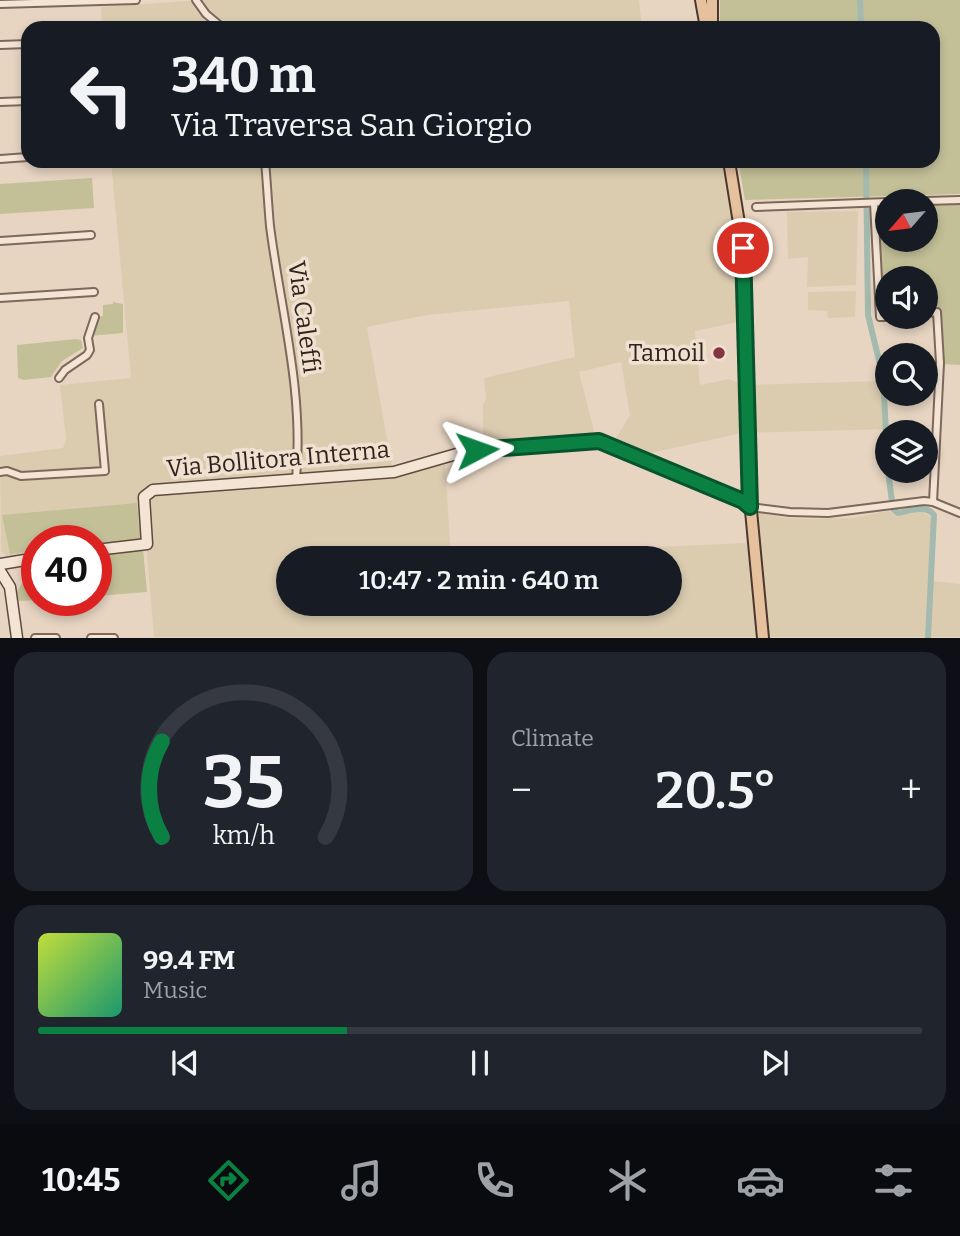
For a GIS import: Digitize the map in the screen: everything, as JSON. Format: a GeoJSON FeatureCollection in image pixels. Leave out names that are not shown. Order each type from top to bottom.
{"type":"FeatureCollection","features":[{"type":"Feature","properties":{"kind":"main road"},"geometry":{"type":"LineString","coordinates":[[701,0],[705,21]]}},
{"type":"Feature","properties":{"kind":"main road"},"geometry":{"type":"LineString","coordinates":[[712,0],[712,21]]}},
{"type":"Feature","properties":{"kind":"main road"},"geometry":{"type":"LineString","coordinates":[[731,168],[743,248],[750,507],[763,638]]}},
{"type":"Feature","properties":{"kind":"street"},"geometry":{"type":"LineString","coordinates":[[0,4],[136,0]]}},
{"type":"Feature","properties":{"kind":"street"},"geometry":{"type":"LineString","coordinates":[[196,0],[214,21]]}},
{"type":"Feature","properties":{"kind":"street"},"geometry":{"type":"LineString","coordinates":[[0,45],[21,44]]}},
{"type":"Feature","properties":{"kind":"street"},"geometry":{"type":"LineString","coordinates":[[0,102],[21,101]]}},
{"type":"Feature","properties":{"kind":"street"},"geometry":{"type":"LineString","coordinates":[[0,159],[21,158]]}},
{"type":"Feature","properties":{"kind":"street","name":"Via Caleffi"},"geometry":{"type":"LineString","coordinates":[[266,168],[271,227],[287,318],[296,396],[299,444],[296,479]]}},
{"type":"Feature","properties":{"kind":"street"},"geometry":{"type":"LineString","coordinates":[[938,201],[960,200]]}},
{"type":"Feature","properties":{"kind":"street"},"geometry":{"type":"LineString","coordinates":[[756,207],[873,203],[877,266]]}},
{"type":"Feature","properties":{"kind":"street"},"geometry":{"type":"LineString","coordinates":[[0,242],[91,234]]}},
{"type":"Feature","properties":{"kind":"street"},"geometry":{"type":"LineString","coordinates":[[0,298],[93,292]]}},
{"type":"Feature","properties":{"kind":"street"},"geometry":{"type":"LineString","coordinates":[[59,379],[65,370],[90,350],[88,338],[95,317]]}},
{"type":"Feature","properties":{"kind":"street"},"geometry":{"type":"LineString","coordinates":[[933,502],[940,363],[938,329]]}},
{"type":"Feature","properties":{"kind":"street"},"geometry":{"type":"LineString","coordinates":[[0,472],[7,471],[21,476],[105,471],[99,404]]}},
{"type":"Feature","properties":{"kind":"street","name":"Via Bollitora Interna"},"geometry":{"type":"LineString","coordinates":[[112,548],[147,544],[144,500],[145,495],[151,491],[394,472],[467,451],[599,441],[743,501],[750,507]]}},
{"type":"Feature","properties":{"kind":"street"},"geometry":{"type":"LineString","coordinates":[[750,507],[814,513],[933,502],[960,513]]}},
{"type":"Feature","properties":{"kind":"street"},"geometry":{"type":"LineString","coordinates":[[17,638],[10,587],[0,566],[21,561]]}},
{"type":"Feature","properties":{"kind":"street"},"geometry":{"type":"LineString","coordinates":[[35,638],[56,638]]}},
{"type":"Feature","properties":{"kind":"street"},"geometry":{"type":"LineString","coordinates":[[91,638],[114,638]]}},
{"type":"Feature","properties":{"kind":"shaded area"},"geometry":{"type":"Polygon","coordinates":[[[202,0],[639,0],[641,21],[102,21],[101,7],[202,0]]]}},
{"type":"Feature","properties":{"kind":"shaded area"},"geometry":{"type":"Polygon","coordinates":[[[720,0],[960,0],[960,194],[938,195],[938,189],[875,189],[875,196],[745,200],[739,168],[940,168],[940,21],[720,21],[720,0]]]}},
{"type":"Feature","properties":{"kind":"shaded area"},"geometry":{"type":"Polygon","coordinates":[[[112,168],[724,168],[735,237],[738,322],[695,331],[700,385],[729,379],[743,385],[875,381],[875,406],[884,406],[886,420],[875,420],[875,429],[742,433],[642,455],[614,442],[630,415],[621,362],[579,372],[594,431],[586,445],[473,455],[445,464],[450,546],[276,546],[276,616],[682,616],[682,546],[678,546],[746,543],[746,510],[785,518],[808,519],[852,518],[888,511],[899,515],[923,512],[930,516],[934,527],[932,581],[960,584],[960,637],[154,637],[146,544],[112,547],[112,525],[21,525],[21,557],[10,559],[1,551],[0,456],[63,448],[66,439],[60,385],[131,378],[112,168]],[[569,301],[427,315],[367,327],[392,467],[483,439],[483,405],[486,398],[484,378],[575,357],[569,301]]]}},
{"type":"Feature","properties":{"kind":"shaded area"},"geometry":{"type":"Polygon","coordinates":[[[92,178],[94,208],[0,214],[0,184],[92,178]]]}},
{"type":"Feature","properties":{"kind":"shaded area"},"geometry":{"type":"Polygon","coordinates":[[[960,202],[960,365],[943,364],[938,308],[938,266],[881,266],[880,252],[938,252],[938,203],[960,202]]]}},
{"type":"Feature","properties":{"kind":"shaded area"},"geometry":{"type":"Polygon","coordinates":[[[858,211],[856,285],[807,287],[808,257],[788,259],[787,212],[858,211]]]}},
{"type":"Feature","properties":{"kind":"shaded area"},"geometry":{"type":"Polygon","coordinates":[[[856,291],[855,317],[828,318],[827,311],[808,310],[808,292],[856,291]]]}},
{"type":"Feature","properties":{"kind":"shaded area"},"geometry":{"type":"Polygon","coordinates":[[[113,302],[123,304],[123,333],[89,336],[98,317],[103,316],[103,305],[113,302]]]}},
{"type":"Feature","properties":{"kind":"shaded area"},"geometry":{"type":"Polygon","coordinates":[[[81,340],[83,348],[62,361],[51,377],[24,380],[18,378],[17,345],[81,340]]]}},
{"type":"Feature","properties":{"kind":"shaded area"},"geometry":{"type":"Polygon","coordinates":[[[137,503],[140,539],[112,542],[112,525],[21,525],[21,553],[10,554],[2,515],[137,503]]]}},
{"type":"Feature","properties":{"kind":"shaded area"},"geometry":{"type":"Polygon","coordinates":[[[143,549],[147,592],[112,595],[112,553],[143,549]]]}},
{"type":"Feature","properties":{"kind":"shaded area"},"geometry":{"type":"Polygon","coordinates":[[[21,585],[21,601],[18,601],[16,593],[21,585]]]}},
{"type":"Feature","properties":{"kind":"waterway"},"geometry":{"type":"LineString","coordinates":[[860,0],[861,21]]}},
{"type":"Feature","properties":{"kind":"waterway"},"geometry":{"type":"LineString","coordinates":[[866,168],[868,315],[883,377],[885,420]]}},
{"type":"Feature","properties":{"kind":"waterway"},"geometry":{"type":"LineString","coordinates":[[890,483],[893,509],[898,513],[922,509],[934,515],[928,638]]}},
{"type":"Feature","properties":{"kind":"place","name":"Tamoil"},"geometry":{"type":"Point","coordinates":[719,353]}},
{"type":"Feature","properties":{"kind":"route"},"geometry":{"type":"LineString","coordinates":[[477,450],[599,441],[743,501],[750,507],[743,248]]}}]}
